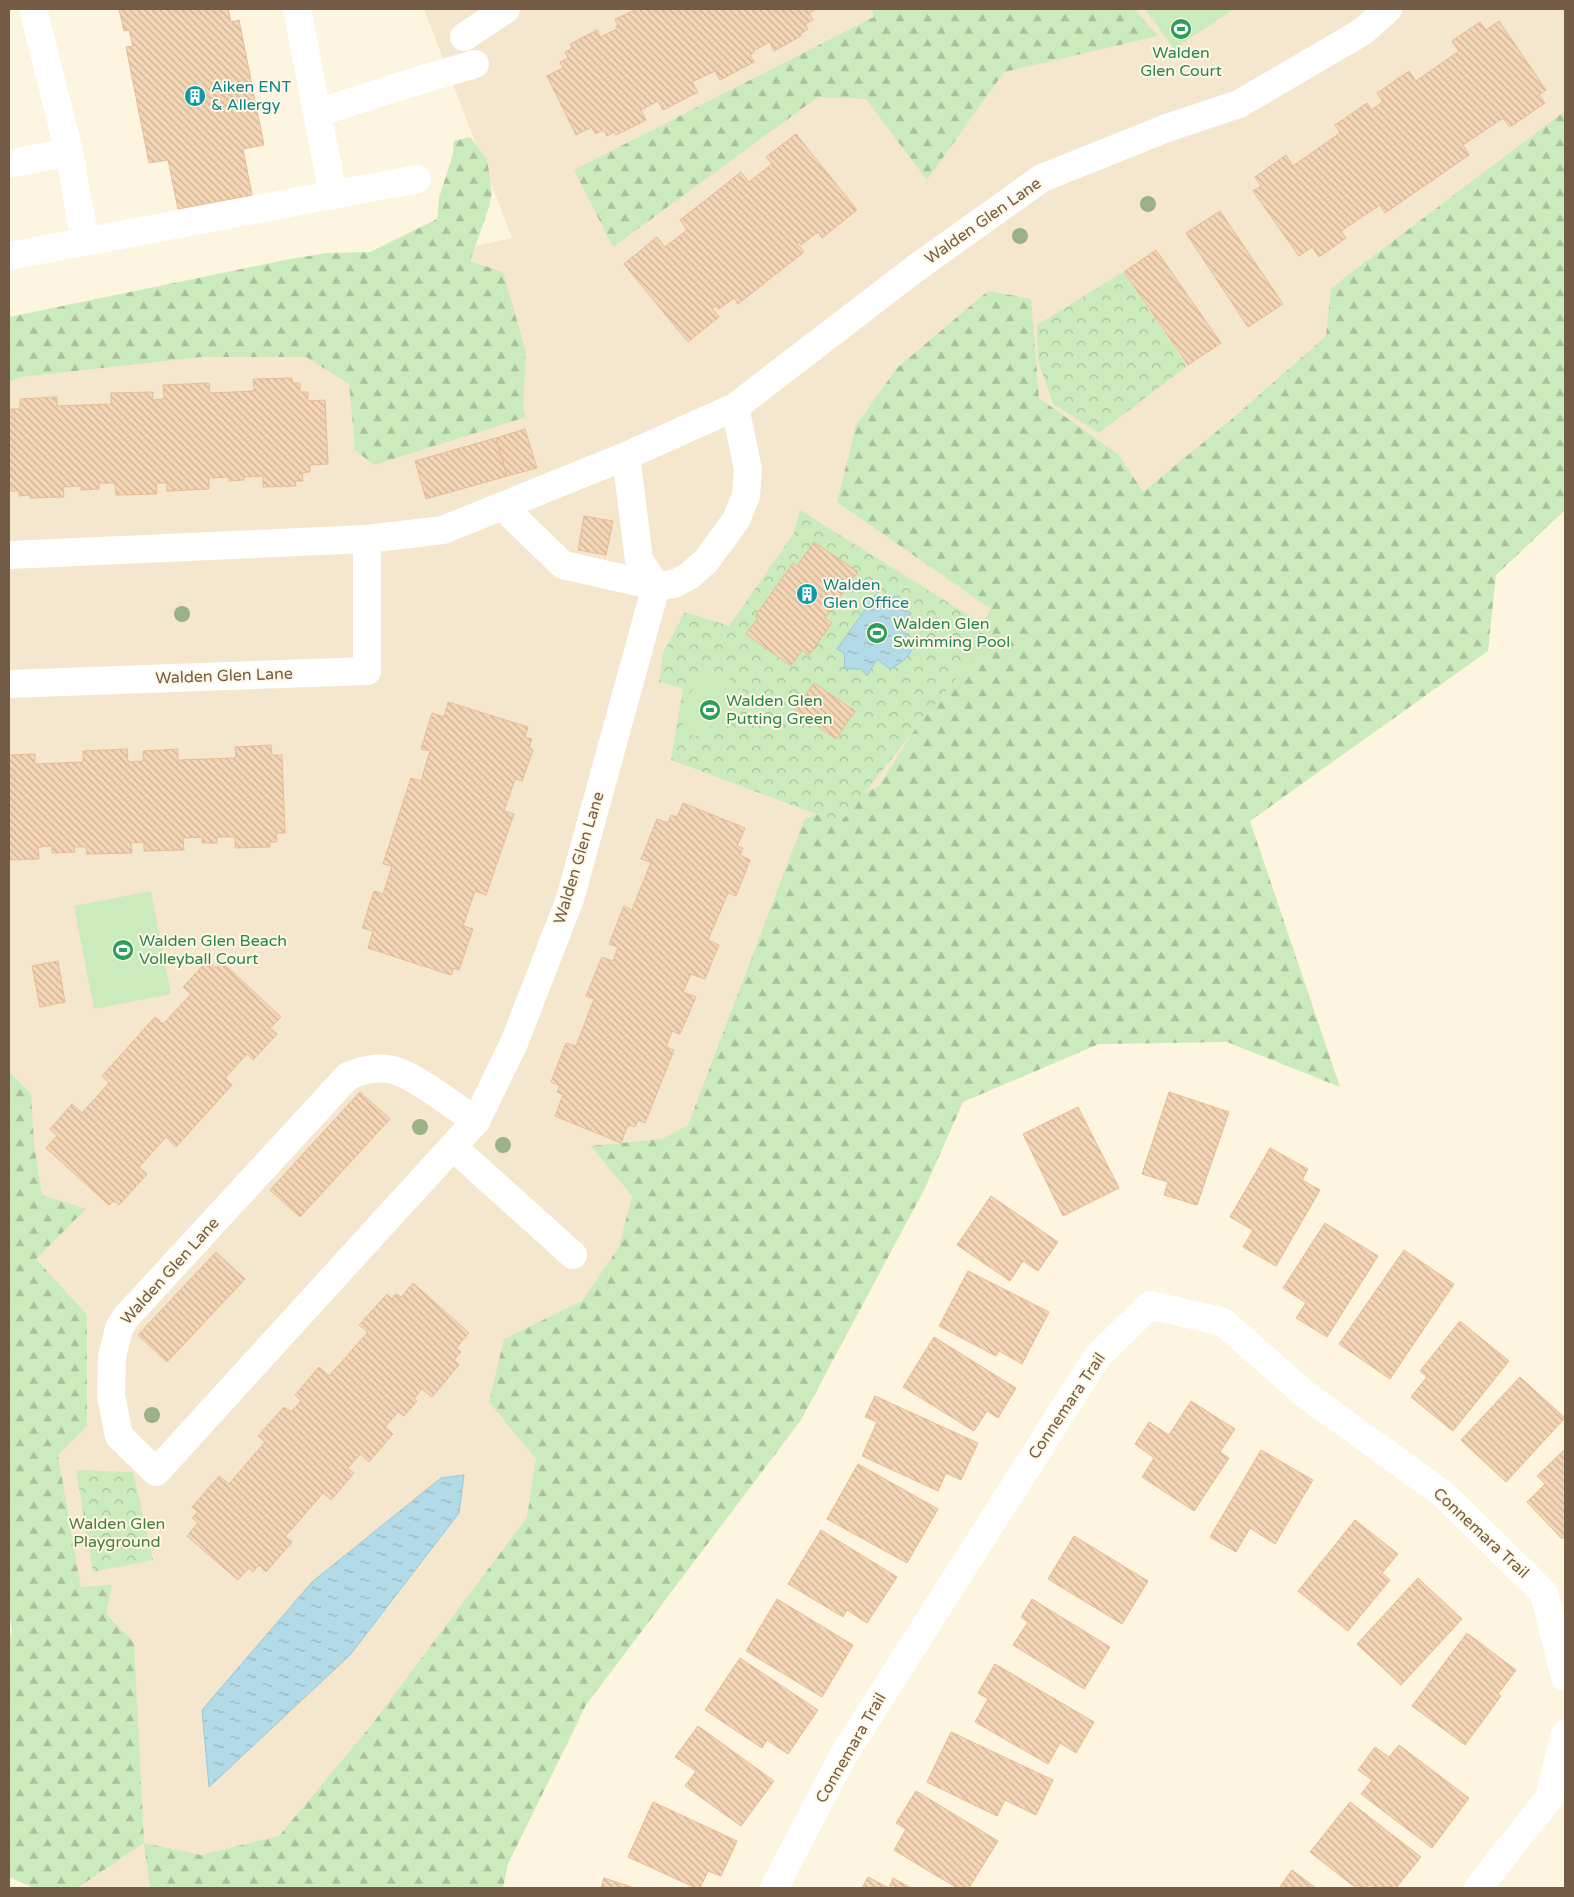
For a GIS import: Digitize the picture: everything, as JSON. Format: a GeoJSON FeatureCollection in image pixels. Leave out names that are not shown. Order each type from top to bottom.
{"type":"FeatureCollection","features":[{"type":"Feature","properties":{"kind":"street"},"geometry":{"type":"LineString","coordinates":[[33,9],[69,152],[85,241]]}},
{"type":"Feature","properties":{"kind":"street"},"geometry":{"type":"LineString","coordinates":[[297,9],[333,195]]}},
{"type":"Feature","properties":{"kind":"street"},"geometry":{"type":"LineString","coordinates":[[464,36],[506,9]]}},
{"type":"Feature","properties":{"kind":"street","name":"Walden Glen Lane"},"geometry":{"type":"LineString","coordinates":[[9,555],[367,539],[443,530],[626,456],[735,407],[916,268],[1042,178],[1167,128],[1239,104],[1362,32],[1388,9]]}},
{"type":"Feature","properties":{"kind":"street"},"geometry":{"type":"LineString","coordinates":[[317,114],[397,87],[475,64]]}},
{"type":"Feature","properties":{"kind":"street"},"geometry":{"type":"LineString","coordinates":[[9,164],[69,152]]}},
{"type":"Feature","properties":{"kind":"street"},"geometry":{"type":"LineString","coordinates":[[9,256],[417,179]]}},
{"type":"Feature","properties":{"kind":"street"},"geometry":{"type":"LineString","coordinates":[[502,506],[563,564],[656,586],[674,584],[689,576],[706,561],[736,520],[746,496],[748,469],[735,407]]}},
{"type":"Feature","properties":{"kind":"street"},"geometry":{"type":"LineString","coordinates":[[626,456],[639,560],[656,586]]}},
{"type":"Feature","properties":{"kind":"street","name":"Walden Glen Lane"},"geometry":{"type":"LineString","coordinates":[[9,684],[367,671],[367,539]]}},
{"type":"Feature","properties":{"kind":"street","name":"Walden Glen Lane"},"geometry":{"type":"LineString","coordinates":[[476,1121],[409,1076],[393,1070],[376,1068],[361,1070],[348,1076],[126,1317],[118,1328],[112,1357],[111,1395],[119,1436],[156,1472],[476,1121],[514,1043],[570,899],[656,586]]}},
{"type":"Feature","properties":{"kind":"street"},"geometry":{"type":"LineString","coordinates":[[452,1147],[573,1256]]}},
{"type":"Feature","properties":{"kind":"street","name":"Connemara Trail"},"geometry":{"type":"LineString","coordinates":[[774,1888],[844,1754],[1097,1357],[1150,1305],[1223,1322],[1306,1395],[1443,1494],[1544,1593],[1565,1677]]}},
{"type":"Feature","properties":{"kind":"street"},"geometry":{"type":"LineString","coordinates":[[1478,1888],[1549,1798],[1565,1734]]}},
{"type":"Feature","properties":{"kind":"shaded area"},"geometry":{"type":"Polygon","coordinates":[[[424,9],[1565,9],[1565,141],[735,1245],[280,1888],[74,1888],[9,1395],[9,348],[512,238],[424,9]]]}},
{"type":"Feature","properties":{"kind":"green space"},"geometry":{"type":"Polygon","coordinates":[[[872,9],[1134,9],[1158,36],[1004,72],[927,180],[866,99],[818,97],[613,247],[574,170],[874,17],[872,9]]]}},
{"type":"Feature","properties":{"kind":"green space","name":"Walden Glen Court"},"geometry":{"type":"Polygon","coordinates":[[[1145,9],[1234,9],[1174,49],[1145,9]]]}},
{"type":"Feature","properties":{"kind":"green space"},"geometry":{"type":"Polygon","coordinates":[[[1565,111],[1565,510],[1496,575],[1488,651],[1250,821],[1340,1087],[1227,1042],[1099,1044],[963,1102],[925,1188],[801,1420],[586,1705],[508,1864],[503,1888],[150,1888],[144,1843],[201,1855],[279,1836],[370,1727],[527,1517],[536,1459],[489,1402],[504,1339],[582,1301],[619,1247],[632,1196],[591,1146],[662,1139],[688,1125],[804,820],[879,786],[991,609],[837,502],[856,425],[897,368],[988,291],[1031,299],[1039,398],[1119,455],[1143,492],[1233,418],[1326,336],[1331,288],[1565,111]]]}},
{"type":"Feature","properties":{"kind":"green space"},"geometry":{"type":"Polygon","coordinates":[[[470,137],[487,159],[492,193],[470,261],[503,272],[526,352],[523,407],[526,417],[374,465],[355,450],[349,384],[306,357],[201,357],[21,377],[9,382],[9,317],[285,260],[327,253],[370,252],[437,219],[439,198],[453,154],[454,141],[470,137]]]}},
{"type":"Feature","properties":{"kind":"green space"},"geometry":{"type":"Polygon","coordinates":[[[1123,272],[1187,366],[1099,433],[1053,404],[1038,361],[1037,325],[1123,272]]]}},
{"type":"Feature","properties":{"kind":"green space"},"geometry":{"type":"Polygon","coordinates":[[[800,510],[994,631],[840,823],[671,760],[683,688],[659,682],[663,653],[685,612],[729,626],[794,533],[800,510]]]}},
{"type":"Feature","properties":{"kind":"green space","name":"Walden Glen Putting Green"},"geometry":{"type":"Polygon","coordinates":[[[705,673],[730,679],[752,698],[729,718],[710,724],[709,738],[683,734],[683,703],[705,673]]]}},
{"type":"Feature","properties":{"kind":"green space","name":"Walden Glen Beach Volleyball Court"},"geometry":{"type":"Polygon","coordinates":[[[151,891],[171,994],[94,1009],[74,906],[151,891]]]}},
{"type":"Feature","properties":{"kind":"green space"},"geometry":{"type":"Polygon","coordinates":[[[9,1072],[31,1094],[34,1144],[42,1195],[86,1209],[36,1259],[87,1315],[87,1426],[58,1455],[81,1587],[112,1585],[106,1614],[134,1642],[144,1843],[77,1888],[34,1888],[9,1877],[9,1639],[12,1632],[9,1611],[9,1072]]]}},
{"type":"Feature","properties":{"kind":"green space","name":"Walden Glen Playground"},"geometry":{"type":"Polygon","coordinates":[[[76,1470],[133,1472],[153,1560],[93,1572],[76,1470]]]}},
{"type":"Feature","properties":{"kind":"water","name":"Walden Glen Swimming Pool"},"geometry":{"type":"Polygon","coordinates":[[[876,594],[882,598],[899,596],[902,609],[911,613],[900,628],[910,641],[911,651],[904,660],[890,669],[877,659],[867,676],[861,669],[845,669],[844,653],[837,649],[876,594]]]}},
{"type":"Feature","properties":{"kind":"water"},"geometry":{"type":"Polygon","coordinates":[[[464,1475],[459,1513],[350,1655],[209,1787],[202,1710],[312,1582],[441,1478],[464,1475]]]}},
{"type":"Feature","properties":{"kind":"building","name":"Aiken ENT & Allergy"},"geometry":{"type":"Polygon","coordinates":[[[119,9],[228,9],[231,22],[239,20],[264,145],[243,149],[252,195],[178,209],[168,160],[149,163],[126,47],[133,46],[129,30],[124,31],[119,9]]]}},
{"type":"Feature","properties":{"kind":"building"},"geometry":{"type":"Polygon","coordinates":[[[637,9],[817,9],[809,13],[813,20],[805,24],[808,29],[800,34],[801,36],[774,51],[770,42],[753,51],[754,53],[750,55],[754,62],[720,80],[715,71],[692,82],[698,92],[663,110],[658,101],[641,110],[646,120],[616,135],[614,132],[607,136],[604,130],[595,134],[592,127],[576,135],[547,76],[563,68],[560,62],[568,58],[565,52],[572,48],[570,44],[597,30],[600,37],[617,29],[616,26],[618,25],[615,19],[637,9]]]}},
{"type":"Feature","properties":{"kind":"building"},"geometry":{"type":"Polygon","coordinates":[[[1499,21],[1546,90],[1539,95],[1545,103],[1510,127],[1503,118],[1463,145],[1469,155],[1385,213],[1380,205],[1341,231],[1346,238],[1319,257],[1312,247],[1299,256],[1253,191],[1261,186],[1255,177],[1286,155],[1293,166],[1340,133],[1335,125],[1367,103],[1371,110],[1383,102],[1377,93],[1409,71],[1416,81],[1459,51],[1452,41],[1480,22],[1486,30],[1499,21]]]}},
{"type":"Feature","properties":{"kind":"building"},"geometry":{"type":"Polygon","coordinates":[[[796,134],[857,210],[822,238],[818,232],[801,245],[799,242],[797,243],[804,252],[738,304],[734,298],[719,309],[716,306],[712,308],[719,317],[688,342],[624,264],[657,237],[665,247],[687,230],[680,220],[741,172],[749,182],[772,164],[766,157],[796,134]]]}},
{"type":"Feature","properties":{"kind":"building"},"geometry":{"type":"Polygon","coordinates":[[[1220,211],[1283,304],[1248,327],[1186,233],[1220,211]]]}},
{"type":"Feature","properties":{"kind":"building"},"geometry":{"type":"Polygon","coordinates":[[[1156,250],[1221,343],[1188,365],[1124,272],[1156,250]]]}},
{"type":"Feature","properties":{"kind":"building"},"geometry":{"type":"Polygon","coordinates":[[[292,378],[293,383],[300,383],[300,392],[308,392],[308,401],[325,400],[328,464],[310,465],[310,472],[302,473],[303,481],[295,481],[296,486],[263,487],[263,476],[244,477],[244,480],[229,481],[229,477],[209,478],[209,489],[167,491],[167,483],[156,483],[157,494],[116,495],[115,483],[99,483],[99,489],[81,490],[81,486],[63,487],[64,497],[30,498],[30,495],[19,496],[19,491],[11,491],[11,483],[9,483],[9,416],[11,416],[11,409],[20,409],[20,399],[57,397],[57,406],[111,404],[111,393],[153,392],[153,400],[164,399],[163,385],[209,383],[210,393],[254,391],[253,379],[292,378]]]}},
{"type":"Feature","properties":{"kind":"building"},"geometry":{"type":"Polygon","coordinates":[[[525,429],[537,468],[507,476],[496,438],[525,429]]]}},
{"type":"Feature","properties":{"kind":"building"},"geometry":{"type":"Polygon","coordinates":[[[496,438],[507,476],[426,499],[415,461],[496,438]]]}},
{"type":"Feature","properties":{"kind":"building"},"geometry":{"type":"Polygon","coordinates":[[[584,516],[613,521],[606,555],[578,550],[584,516]]]}},
{"type":"Feature","properties":{"kind":"building","name":"Walden Glen Office"},"geometry":{"type":"Polygon","coordinates":[[[814,542],[858,572],[825,618],[832,623],[809,655],[802,650],[791,666],[746,634],[758,618],[755,616],[793,563],[797,566],[814,542]]]}},
{"type":"Feature","properties":{"kind":"building"},"geometry":{"type":"Polygon","coordinates":[[[814,683],[855,711],[836,739],[795,710],[814,683]]]}},
{"type":"Feature","properties":{"kind":"building"},"geometry":{"type":"Polygon","coordinates":[[[448,702],[528,727],[525,737],[532,739],[529,747],[533,750],[522,781],[515,779],[504,811],[514,814],[486,895],[475,891],[463,926],[473,929],[459,970],[454,968],[451,975],[368,948],[373,931],[362,928],[374,891],[383,894],[392,866],[383,864],[411,778],[421,781],[430,751],[421,749],[432,713],[444,717],[448,702]]]}},
{"type":"Feature","properties":{"kind":"building"},"geometry":{"type":"Polygon","coordinates":[[[271,745],[272,755],[282,755],[285,833],[276,833],[277,842],[270,842],[270,847],[235,848],[235,837],[217,837],[217,843],[202,843],[202,837],[183,838],[184,850],[144,851],[144,842],[131,843],[132,853],[87,854],[86,847],[74,847],[75,852],[52,853],[52,846],[38,847],[39,859],[9,860],[9,755],[35,754],[35,764],[83,762],[83,751],[127,749],[128,762],[143,761],[143,751],[178,749],[178,760],[236,758],[235,747],[271,745]]]}},
{"type":"Feature","properties":{"kind":"building"},"geometry":{"type":"Polygon","coordinates":[[[683,803],[745,828],[737,846],[743,848],[740,855],[750,860],[736,896],[728,893],[708,940],[719,945],[705,979],[691,974],[683,992],[696,997],[680,1034],[672,1031],[666,1047],[674,1050],[645,1123],[638,1120],[635,1127],[628,1125],[621,1143],[555,1116],[563,1095],[557,1092],[560,1086],[551,1082],[566,1043],[576,1046],[594,999],[586,996],[602,957],[613,961],[618,947],[609,944],[624,906],[632,910],[651,862],[641,859],[657,819],[668,823],[671,815],[677,817],[683,803]]]}},
{"type":"Feature","properties":{"kind":"building"},"geometry":{"type":"Polygon","coordinates":[[[208,960],[216,968],[222,962],[281,1017],[270,1028],[277,1034],[253,1060],[247,1054],[225,1078],[232,1085],[176,1147],[166,1137],[139,1167],[147,1174],[119,1205],[114,1201],[109,1205],[46,1148],[57,1136],[50,1129],[72,1104],[82,1113],[109,1083],[102,1076],[155,1017],[163,1024],[191,994],[183,987],[208,960]]]}},
{"type":"Feature","properties":{"kind":"building"},"geometry":{"type":"Polygon","coordinates":[[[58,961],[65,1002],[40,1007],[32,966],[58,961]]]}},
{"type":"Feature","properties":{"kind":"building"},"geometry":{"type":"Polygon","coordinates":[[[360,1092],[390,1119],[300,1217],[270,1190],[360,1092]]]}},
{"type":"Feature","properties":{"kind":"building"},"geometry":{"type":"Polygon","coordinates":[[[1169,1092],[1229,1112],[1197,1205],[1164,1195],[1168,1182],[1142,1174],[1169,1092]]]}},
{"type":"Feature","properties":{"kind":"building"},"geometry":{"type":"Polygon","coordinates":[[[1078,1107],[1119,1188],[1063,1216],[1023,1134],[1078,1107]]]}},
{"type":"Feature","properties":{"kind":"building"},"geometry":{"type":"Polygon","coordinates":[[[1270,1148],[1308,1169],[1302,1180],[1320,1190],[1276,1266],[1243,1247],[1253,1230],[1230,1217],[1270,1148]]]}},
{"type":"Feature","properties":{"kind":"building"},"geometry":{"type":"Polygon","coordinates":[[[991,1196],[1058,1242],[1038,1271],[1023,1261],[1010,1281],[957,1245],[991,1196]]]}},
{"type":"Feature","properties":{"kind":"building"},"geometry":{"type":"Polygon","coordinates":[[[1325,1223],[1378,1256],[1327,1337],[1296,1318],[1306,1303],[1283,1288],[1325,1223]]]}},
{"type":"Feature","properties":{"kind":"building"},"geometry":{"type":"Polygon","coordinates":[[[1404,1250],[1454,1284],[1390,1379],[1339,1344],[1404,1250]]]}},
{"type":"Feature","properties":{"kind":"building"},"geometry":{"type":"Polygon","coordinates":[[[216,1252],[245,1279],[167,1362],[138,1335],[216,1252]]]}},
{"type":"Feature","properties":{"kind":"building"},"geometry":{"type":"Polygon","coordinates":[[[968,1271],[1049,1312],[1022,1364],[999,1351],[996,1356],[939,1326],[968,1271]]]}},
{"type":"Feature","properties":{"kind":"building"},"geometry":{"type":"Polygon","coordinates":[[[413,1283],[469,1333],[456,1348],[461,1352],[454,1360],[459,1365],[432,1397],[422,1389],[414,1398],[417,1401],[404,1416],[398,1412],[385,1427],[393,1434],[369,1462],[360,1454],[348,1468],[354,1473],[331,1500],[323,1493],[285,1537],[292,1542],[266,1572],[259,1565],[253,1572],[249,1568],[238,1580],[187,1536],[198,1523],[192,1518],[198,1512],[192,1507],[219,1476],[229,1484],[265,1442],[258,1436],[284,1407],[291,1412],[301,1401],[295,1395],[319,1367],[329,1376],[368,1332],[359,1325],[387,1294],[392,1299],[396,1294],[401,1297],[413,1283]]]}},
{"type":"Feature","properties":{"kind":"building"},"geometry":{"type":"Polygon","coordinates":[[[1460,1321],[1509,1361],[1453,1431],[1411,1397],[1427,1377],[1420,1371],[1460,1321]]]}},
{"type":"Feature","properties":{"kind":"building"},"geometry":{"type":"Polygon","coordinates":[[[934,1337],[1016,1388],[998,1418],[987,1411],[974,1431],[903,1387],[934,1337]]]}},
{"type":"Feature","properties":{"kind":"building"},"geometry":{"type":"Polygon","coordinates":[[[1520,1377],[1565,1418],[1506,1482],[1461,1440],[1520,1377]]]}},
{"type":"Feature","properties":{"kind":"building"},"geometry":{"type":"Polygon","coordinates":[[[875,1396],[978,1443],[961,1480],[946,1473],[938,1491],[862,1456],[877,1422],[865,1417],[875,1396]]]}},
{"type":"Feature","properties":{"kind":"building"},"geometry":{"type":"Polygon","coordinates":[[[1191,1401],[1235,1429],[1220,1452],[1229,1458],[1194,1511],[1142,1477],[1154,1458],[1135,1444],[1149,1422],[1169,1435],[1191,1401]]]}},
{"type":"Feature","properties":{"kind":"building"},"geometry":{"type":"Polygon","coordinates":[[[1565,1449],[1565,1536],[1562,1539],[1527,1502],[1545,1484],[1537,1476],[1565,1449]]]}},
{"type":"Feature","properties":{"kind":"building"},"geometry":{"type":"Polygon","coordinates":[[[1261,1450],[1313,1480],[1275,1544],[1250,1528],[1236,1552],[1210,1537],[1261,1450]]]}},
{"type":"Feature","properties":{"kind":"building"},"geometry":{"type":"Polygon","coordinates":[[[858,1464],[938,1509],[907,1563],[827,1519],[858,1464]]]}},
{"type":"Feature","properties":{"kind":"building"},"geometry":{"type":"Polygon","coordinates":[[[1355,1520],[1398,1554],[1382,1573],[1390,1580],[1348,1631],[1298,1591],[1355,1520]]]}},
{"type":"Feature","properties":{"kind":"building"},"geometry":{"type":"Polygon","coordinates":[[[821,1530],[897,1577],[867,1623],[847,1610],[843,1617],[788,1584],[821,1530]]]}},
{"type":"Feature","properties":{"kind":"building"},"geometry":{"type":"Polygon","coordinates":[[[1074,1536],[1148,1581],[1122,1624],[1048,1579],[1074,1536]]]}},
{"type":"Feature","properties":{"kind":"building"},"geometry":{"type":"Polygon","coordinates":[[[1418,1578],[1462,1619],[1401,1685],[1357,1644],[1418,1578]]]}},
{"type":"Feature","properties":{"kind":"building"},"geometry":{"type":"Polygon","coordinates":[[[777,1599],[853,1645],[822,1697],[746,1651],[777,1599]]]}},
{"type":"Feature","properties":{"kind":"building"},"geometry":{"type":"Polygon","coordinates":[[[1032,1599],[1110,1647],[1084,1689],[1013,1645],[1028,1622],[1021,1617],[1032,1599]]]}},
{"type":"Feature","properties":{"kind":"building"},"geometry":{"type":"Polygon","coordinates":[[[1467,1633],[1516,1670],[1498,1694],[1501,1696],[1465,1745],[1412,1706],[1467,1633]]]}},
{"type":"Feature","properties":{"kind":"building"},"geometry":{"type":"Polygon","coordinates":[[[740,1658],[818,1710],[788,1754],[767,1740],[762,1748],[705,1710],[740,1658]]]}},
{"type":"Feature","properties":{"kind":"building"},"geometry":{"type":"Polygon","coordinates":[[[995,1664],[1094,1722],[1076,1753],[1060,1743],[1048,1764],[975,1722],[988,1699],[978,1693],[995,1664]]]}},
{"type":"Feature","properties":{"kind":"building"},"geometry":{"type":"Polygon","coordinates":[[[698,1726],[774,1781],[741,1826],[685,1786],[696,1771],[675,1757],[698,1726]]]}},
{"type":"Feature","properties":{"kind":"building"},"geometry":{"type":"Polygon","coordinates":[[[951,1732],[1053,1780],[1036,1815],[1005,1800],[997,1816],[927,1782],[951,1732]]]}},
{"type":"Feature","properties":{"kind":"building"},"geometry":{"type":"Polygon","coordinates":[[[1399,1745],[1469,1798],[1432,1848],[1361,1794],[1372,1780],[1358,1770],[1375,1747],[1389,1757],[1399,1745]]]}},
{"type":"Feature","properties":{"kind":"building"},"geometry":{"type":"Polygon","coordinates":[[[916,1791],[998,1841],[969,1888],[957,1888],[894,1850],[906,1829],[896,1823],[916,1791]]]}},
{"type":"Feature","properties":{"kind":"building"},"geometry":{"type":"Polygon","coordinates":[[[653,1802],[737,1841],[721,1876],[708,1871],[700,1888],[696,1888],[628,1857],[653,1802]]]}},
{"type":"Feature","properties":{"kind":"building"},"geometry":{"type":"Polygon","coordinates":[[[1350,1802],[1421,1857],[1396,1888],[1372,1888],[1368,1885],[1366,1888],[1356,1888],[1310,1852],[1350,1802]]]}},
{"type":"Feature","properties":{"kind":"building"},"geometry":{"type":"Polygon","coordinates":[[[1292,1870],[1316,1888],[1279,1888],[1292,1870]]]}},
{"type":"Feature","properties":{"kind":"building"},"geometry":{"type":"Polygon","coordinates":[[[868,1877],[889,1888],[862,1888],[868,1877]]]}},
{"type":"Feature","properties":{"kind":"building"},"geometry":{"type":"Polygon","coordinates":[[[604,1878],[635,1888],[601,1888],[604,1878]]]}},
{"type":"Feature","properties":{"kind":"building"},"geometry":{"type":"Polygon","coordinates":[[[893,1878],[911,1888],[889,1888],[893,1878]]]}},
{"type":"Feature","properties":{"kind":"place","name":"Walden Glen Court"},"geometry":{"type":"Point","coordinates":[1181,29]}},
{"type":"Feature","properties":{"kind":"place","name":"Aiken ENT & Allergy"},"geometry":{"type":"Point","coordinates":[195,96]}},
{"type":"Feature","properties":{"kind":"place","name":"Walden Glen Office"},"geometry":{"type":"Point","coordinates":[807,594]}},
{"type":"Feature","properties":{"kind":"place","name":"Walden Glen Swimming Pool"},"geometry":{"type":"Point","coordinates":[877,633]}},
{"type":"Feature","properties":{"kind":"place","name":"Walden Glen Putting Green"},"geometry":{"type":"Point","coordinates":[710,710]}},
{"type":"Feature","properties":{"kind":"place","name":"Walden Glen Beach Volleyball Court"},"geometry":{"type":"Point","coordinates":[123,950]}}]}
